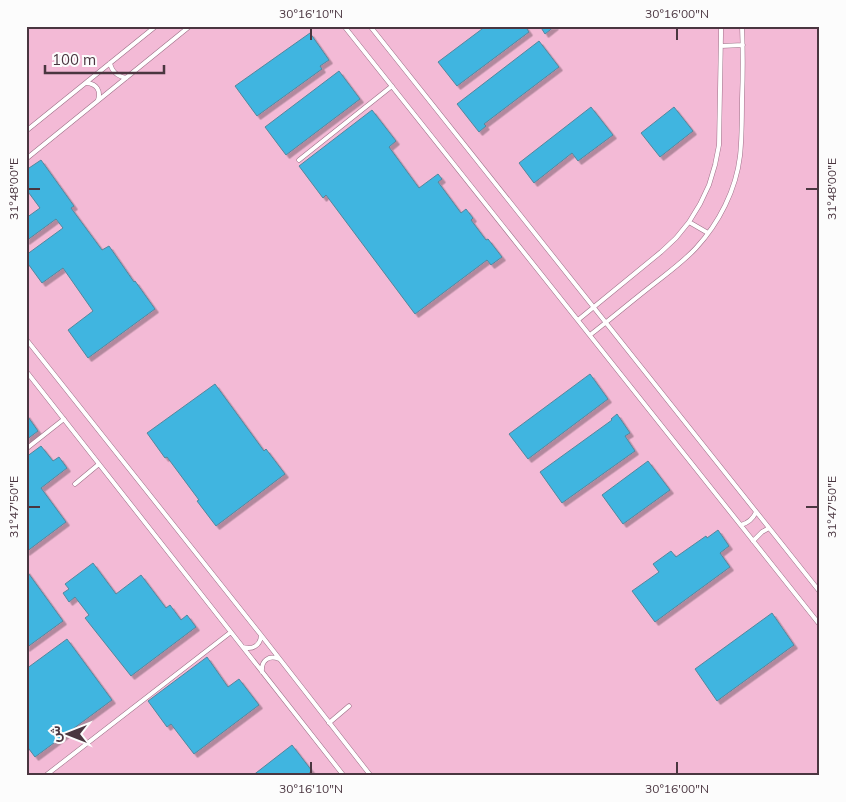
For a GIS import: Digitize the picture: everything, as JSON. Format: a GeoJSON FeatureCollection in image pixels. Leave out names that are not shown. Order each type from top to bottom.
{"type":"FeatureCollection","features":[{"type":"Feature","properties":{"kind":"lane"},"geometry":{"type":"LineString","coordinates":[[26,131],[156,26]]}},
{"type":"Feature","properties":{"kind":"lane"},"geometry":{"type":"LineString","coordinates":[[26,159],[190,26]]}},
{"type":"Feature","properties":{"kind":"lane"},"geometry":{"type":"LineString","coordinates":[[344,26],[820,625]]}},
{"type":"Feature","properties":{"kind":"lane"},"geometry":{"type":"LineString","coordinates":[[370,26],[820,592]]}},
{"type":"Feature","properties":{"kind":"lane"},"geometry":{"type":"LineString","coordinates":[[578,320],[676,238],[700,204],[709,185],[719,145],[721,26]]}},
{"type":"Feature","properties":{"kind":"lane"},"geometry":{"type":"LineString","coordinates":[[590,335],[680,263],[695,249],[720,216],[735,178],[740,158],[742,138],[742,26]]}},
{"type":"Feature","properties":{"kind":"lane"},"geometry":{"type":"LineString","coordinates":[[721,46],[743,45]]}},
{"type":"Feature","properties":{"kind":"lane"},"geometry":{"type":"LineString","coordinates":[[110,63],[114,72],[126,78]]}},
{"type":"Feature","properties":{"kind":"lane"},"geometry":{"type":"LineString","coordinates":[[86,83],[97,88],[99,92],[98,100]]}},
{"type":"Feature","properties":{"kind":"lane"},"geometry":{"type":"LineString","coordinates":[[299,160],[392,86]]}},
{"type":"Feature","properties":{"kind":"lane"},"geometry":{"type":"LineString","coordinates":[[689,222],[708,233]]}},
{"type":"Feature","properties":{"kind":"lane"},"geometry":{"type":"LineString","coordinates":[[26,339],[371,776]]}},
{"type":"Feature","properties":{"kind":"lane"},"geometry":{"type":"LineString","coordinates":[[26,371],[344,776]]}},
{"type":"Feature","properties":{"kind":"lane"},"geometry":{"type":"LineString","coordinates":[[26,449],[64,419]]}},
{"type":"Feature","properties":{"kind":"lane"},"geometry":{"type":"LineString","coordinates":[[75,484],[99,464]]}},
{"type":"Feature","properties":{"kind":"lane"},"geometry":{"type":"LineString","coordinates":[[741,525],[748,522],[756,512]]}},
{"type":"Feature","properties":{"kind":"lane"},"geometry":{"type":"LineString","coordinates":[[753,541],[769,528]]}},
{"type":"Feature","properties":{"kind":"lane"},"geometry":{"type":"LineString","coordinates":[[45,776],[231,632]]}},
{"type":"Feature","properties":{"kind":"lane"},"geometry":{"type":"LineString","coordinates":[[243,647],[255,646],[261,635]]}},
{"type":"Feature","properties":{"kind":"lane"},"geometry":{"type":"LineString","coordinates":[[262,672],[262,664],[265,660],[272,657],[279,659]]}},
{"type":"Feature","properties":{"kind":"lane"},"geometry":{"type":"LineString","coordinates":[[329,723],[349,706]]}},
{"type":"Feature","properties":{"kind":"shaded area"},"geometry":{"type":"Polygon","coordinates":[[[26,26],[820,26],[820,776],[26,776],[26,26]]]}},
{"type":"Feature","properties":{"kind":"building"},"geometry":{"type":"Polygon","coordinates":[[[486,26],[525,26],[529,32],[457,86],[438,62],[486,26]]]}},
{"type":"Feature","properties":{"kind":"building"},"geometry":{"type":"Polygon","coordinates":[[[540,26],[555,26],[545,34],[540,26]]]}},
{"type":"Feature","properties":{"kind":"building"},"geometry":{"type":"Polygon","coordinates":[[[310,33],[329,60],[320,66],[322,69],[257,116],[235,86],[310,33]]]}},
{"type":"Feature","properties":{"kind":"building"},"geometry":{"type":"Polygon","coordinates":[[[539,41],[559,67],[484,124],[486,126],[479,132],[457,104],[539,41]]]}},
{"type":"Feature","properties":{"kind":"building"},"geometry":{"type":"Polygon","coordinates":[[[339,71],[360,99],[286,155],[265,127],[339,71]]]}},
{"type":"Feature","properties":{"kind":"building"},"geometry":{"type":"Polygon","coordinates":[[[591,107],[613,135],[578,161],[572,153],[534,183],[519,163],[591,107]]]}},
{"type":"Feature","properties":{"kind":"building"},"geometry":{"type":"Polygon","coordinates":[[[674,107],[693,131],[660,157],[641,133],[674,107]]]}},
{"type":"Feature","properties":{"kind":"building"},"geometry":{"type":"Polygon","coordinates":[[[372,110],[396,141],[389,147],[419,188],[438,174],[442,179],[438,182],[461,213],[466,209],[473,218],[471,220],[486,240],[488,239],[502,257],[491,265],[487,260],[415,314],[326,195],[323,198],[299,166],[372,110]]]}},
{"type":"Feature","properties":{"kind":"building"},"geometry":{"type":"Polygon","coordinates":[[[41,160],[74,206],[71,208],[102,250],[109,246],[155,309],[88,358],[68,330],[93,311],[63,268],[42,283],[26,261],[26,255],[63,228],[56,219],[26,241],[26,218],[40,208],[26,189],[26,170],[41,160]]]}},
{"type":"Feature","properties":{"kind":"building"},"geometry":{"type":"Polygon","coordinates":[[[590,374],[608,399],[528,459],[509,434],[590,374]]]}},
{"type":"Feature","properties":{"kind":"building"},"geometry":{"type":"Polygon","coordinates":[[[215,384],[264,451],[266,449],[285,474],[216,526],[197,501],[199,500],[147,433],[215,384]]]}},
{"type":"Feature","properties":{"kind":"building"},"geometry":{"type":"Polygon","coordinates":[[[26,414],[38,431],[26,440],[26,414]]]}},
{"type":"Feature","properties":{"kind":"building"},"geometry":{"type":"Polygon","coordinates":[[[617,414],[630,433],[625,436],[635,451],[562,503],[540,472],[612,420],[617,414]]]}},
{"type":"Feature","properties":{"kind":"building"},"geometry":{"type":"Polygon","coordinates":[[[41,446],[53,461],[59,457],[67,468],[41,488],[66,522],[26,552],[26,457],[41,446]]]}},
{"type":"Feature","properties":{"kind":"building"},"geometry":{"type":"Polygon","coordinates":[[[648,461],[670,490],[623,524],[602,495],[648,461]]]}},
{"type":"Feature","properties":{"kind":"building"},"geometry":{"type":"Polygon","coordinates":[[[718,530],[729,546],[720,553],[730,567],[655,622],[632,591],[659,572],[653,564],[671,551],[676,557],[718,530]]]}},
{"type":"Feature","properties":{"kind":"building"},"geometry":{"type":"Polygon","coordinates":[[[93,563],[116,594],[141,575],[166,608],[170,605],[181,620],[187,615],[196,627],[131,676],[85,618],[89,615],[75,597],[69,602],[63,593],[69,589],[65,584],[93,563]]]}},
{"type":"Feature","properties":{"kind":"building"},"geometry":{"type":"Polygon","coordinates":[[[26,570],[63,621],[26,648],[26,570]]]}},
{"type":"Feature","properties":{"kind":"building"},"geometry":{"type":"Polygon","coordinates":[[[772,613],[794,645],[717,701],[695,669],[772,613]]]}},
{"type":"Feature","properties":{"kind":"building"},"geometry":{"type":"Polygon","coordinates":[[[67,639],[112,700],[35,757],[26,745],[26,669],[67,639]]]}},
{"type":"Feature","properties":{"kind":"building"},"geometry":{"type":"Polygon","coordinates":[[[207,657],[228,687],[239,679],[259,705],[194,754],[171,724],[167,727],[148,701],[207,657]]]}},
{"type":"Feature","properties":{"kind":"building"},"geometry":{"type":"Polygon","coordinates":[[[292,745],[312,771],[305,776],[252,776],[292,745]]]}}]}
